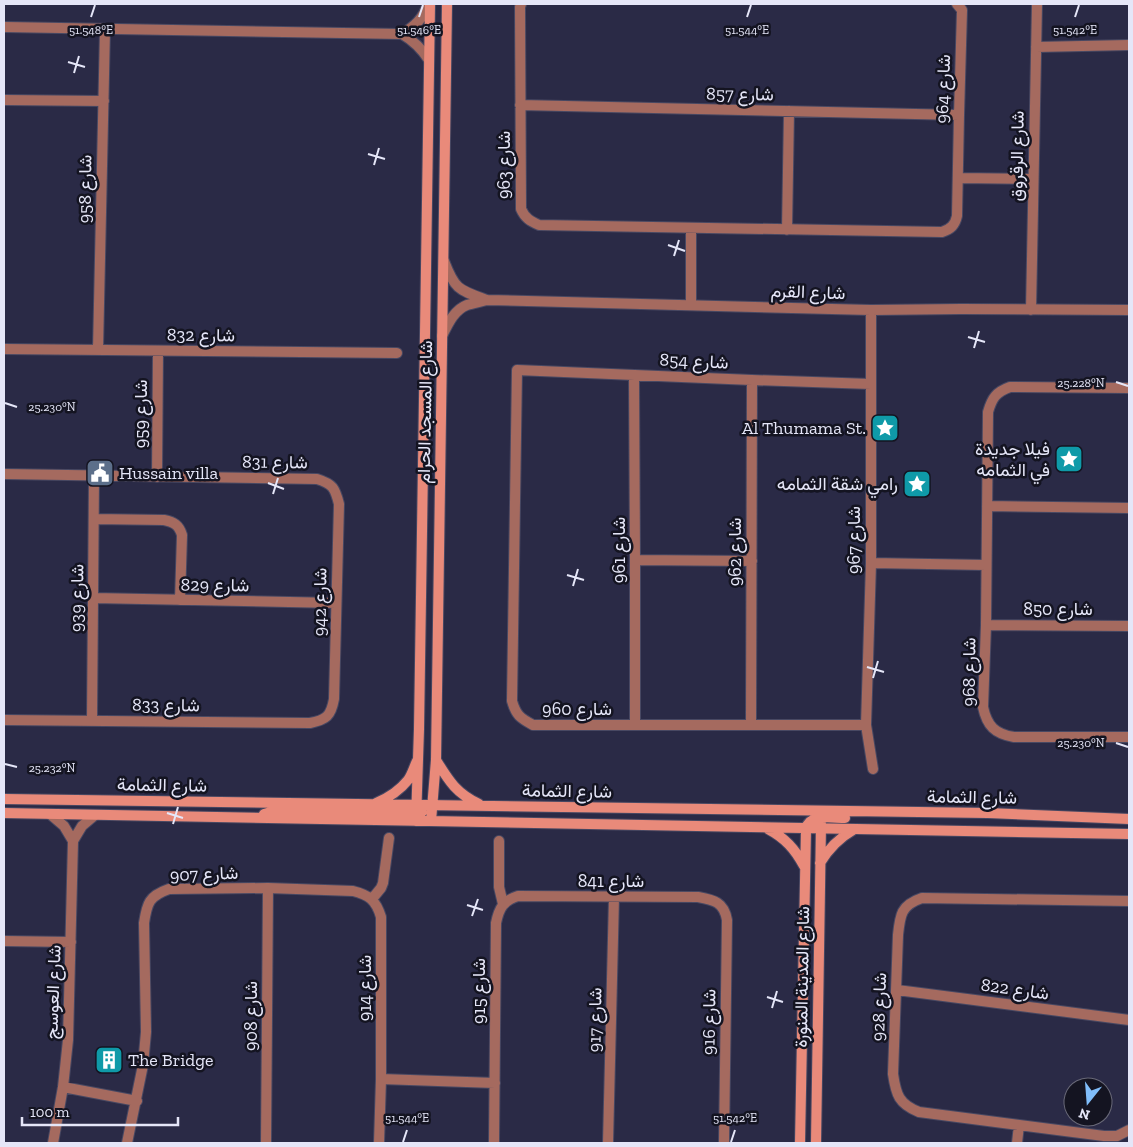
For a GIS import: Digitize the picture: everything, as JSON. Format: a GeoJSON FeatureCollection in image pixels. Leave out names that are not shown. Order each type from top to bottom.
{"type":"FeatureCollection","features":[{"type":"Feature","properties":{"kind":"street"},"geometry":{"type":"LineString","coordinates":[[402,34],[415,25],[425,13],[429,4]]}},
{"type":"Feature","properties":{"kind":"street","name":"شارع المسجد الحرام"},"geometry":{"type":"LineString","coordinates":[[417,812],[429,4]]}},
{"type":"Feature","properties":{"kind":"street","name":"شارع المسجد الحرام"},"geometry":{"type":"LineString","coordinates":[[431,821],[436,760],[447,4]]}},
{"type":"Feature","properties":{"kind":"street","name":"شارع 963"},"geometry":{"type":"LineString","coordinates":[[521,4],[520,209],[531,222],[538,225],[942,232],[952,227]]}},
{"type":"Feature","properties":{"kind":"street","name":"شارع 964"},"geometry":{"type":"LineString","coordinates":[[952,227],[957,216],[962,10],[957,4]]}},
{"type":"Feature","properties":{"kind":"street","name":"شارع الرقروق"},"geometry":{"type":"LineString","coordinates":[[1031,310],[1037,4]]}},
{"type":"Feature","properties":{"kind":"street"},"geometry":{"type":"LineString","coordinates":[[4,27],[402,34],[413,41],[429,60]]}},
{"type":"Feature","properties":{"kind":"street","name":"شارع 958"},"geometry":{"type":"LineString","coordinates":[[98,350],[106,29]]}},
{"type":"Feature","properties":{"kind":"street"},"geometry":{"type":"LineString","coordinates":[[1036,47],[1129,45]]}},
{"type":"Feature","properties":{"kind":"street"},"geometry":{"type":"LineString","coordinates":[[4,100],[104,101]]}},
{"type":"Feature","properties":{"kind":"street","name":"شارع 857"},"geometry":{"type":"LineString","coordinates":[[520,105],[958,115]]}},
{"type":"Feature","properties":{"kind":"street"},"geometry":{"type":"LineString","coordinates":[[787,230],[789,111]]}},
{"type":"Feature","properties":{"kind":"street"},"geometry":{"type":"LineString","coordinates":[[958,178],[1033,179]]}},
{"type":"Feature","properties":{"kind":"street"},"geometry":{"type":"LineString","coordinates":[[691,228],[691,305]]}},
{"type":"Feature","properties":{"kind":"street","name":"شارع القرم"},"geometry":{"type":"LineString","coordinates":[[443,259],[455,285],[466,292],[487,300]]}},
{"type":"Feature","properties":{"kind":"street","name":"شارع القرم"},"geometry":{"type":"LineString","coordinates":[[442,336],[456,312],[466,305],[487,300],[871,310],[962,308],[1129,310]]}},
{"type":"Feature","properties":{"kind":"street","name":"شارع 967"},"geometry":{"type":"LineString","coordinates":[[871,310],[871,563],[866,725],[873,769]]}},
{"type":"Feature","properties":{"kind":"street","name":"شارع 832"},"geometry":{"type":"LineString","coordinates":[[4,349],[397,353]]}},
{"type":"Feature","properties":{"kind":"street","name":"شارع 959"},"geometry":{"type":"LineString","coordinates":[[157,476],[158,351]]}},
{"type":"Feature","properties":{"kind":"street","name":"شارع 854"},"geometry":{"type":"LineString","coordinates":[[517,370],[871,384]]}},
{"type":"Feature","properties":{"kind":"street","name":"شارع 960"},"geometry":{"type":"LineString","coordinates":[[517,370],[512,701],[515,711],[521,719],[533,725],[866,725]]}},
{"type":"Feature","properties":{"kind":"street","name":"شارع 961"},"geometry":{"type":"LineString","coordinates":[[634,375],[634,724]]}},
{"type":"Feature","properties":{"kind":"street","name":"شارع 962"},"geometry":{"type":"LineString","coordinates":[[751,725],[752,380]]}},
{"type":"Feature","properties":{"kind":"street","name":"شارع 968"},"geometry":{"type":"LineString","coordinates":[[1129,388],[1010,387],[1002,390],[991,403],[988,412],[986,625],[983,707],[986,718],[992,728],[1004,735],[1014,737],[1129,737]]}},
{"type":"Feature","properties":{"kind":"street","name":"شارع 831"},"geometry":{"type":"LineString","coordinates":[[4,474],[317,479],[333,487]]}},
{"type":"Feature","properties":{"kind":"street","name":"شارع 939"},"geometry":{"type":"LineString","coordinates":[[92,721],[94,476]]}},
{"type":"Feature","properties":{"kind":"street","name":"شارع 942"},"geometry":{"type":"LineString","coordinates":[[327,717],[332,709],[334,699],[338,504],[333,487]]}},
{"type":"Feature","properties":{"kind":"street"},"geometry":{"type":"LineString","coordinates":[[987,506],[1129,508]]}},
{"type":"Feature","properties":{"kind":"street"},"geometry":{"type":"LineString","coordinates":[[94,519],[164,520],[177,524],[182,535],[180,600]]}},
{"type":"Feature","properties":{"kind":"street"},"geometry":{"type":"LineString","coordinates":[[635,560],[752,561]]}},
{"type":"Feature","properties":{"kind":"street"},"geometry":{"type":"LineString","coordinates":[[871,563],[986,565]]}},
{"type":"Feature","properties":{"kind":"street","name":"شارع 829"},"geometry":{"type":"LineString","coordinates":[[93,598],[336,603]]}},
{"type":"Feature","properties":{"kind":"street","name":"شارع 850"},"geometry":{"type":"LineString","coordinates":[[986,625],[1129,626]]}},
{"type":"Feature","properties":{"kind":"street","name":"شارع 833"},"geometry":{"type":"LineString","coordinates":[[4,720],[310,723],[327,717]]}},
{"type":"Feature","properties":{"kind":"street"},"geometry":{"type":"LineString","coordinates":[[373,804],[396,792],[408,781],[418,758]]}},
{"type":"Feature","properties":{"kind":"street"},"geometry":{"type":"LineString","coordinates":[[436,760],[450,783],[459,792],[482,806]]}},
{"type":"Feature","properties":{"kind":"street","name":"شارع الثمامة"},"geometry":{"type":"LineString","coordinates":[[4,799],[373,804],[417,812],[431,821],[806,829],[822,819],[854,829],[1129,834]]}},
{"type":"Feature","properties":{"kind":"street"},"geometry":{"type":"LineString","coordinates":[[417,812],[427,810],[432,804]]}},
{"type":"Feature","properties":{"kind":"street","name":"شارع الثمامة"},"geometry":{"type":"LineString","coordinates":[[432,804],[822,819],[988,813],[1129,819]]}},
{"type":"Feature","properties":{"kind":"street","name":"شارع الثمامة"},"geometry":{"type":"LineString","coordinates":[[4,813],[254,818],[417,812]]}},
{"type":"Feature","properties":{"kind":"street"},"geometry":{"type":"LineString","coordinates":[[50,814],[64,826],[73,841],[82,826],[95,814]]}},
{"type":"Feature","properties":{"kind":"street","name":"شارع المدينة المنورة"},"geometry":{"type":"LineString","coordinates":[[816,1143],[822,819]]}},
{"type":"Feature","properties":{"kind":"street"},"geometry":{"type":"LineString","coordinates":[[766,828],[779,834],[789,844],[798,854],[804,867]]}},
{"type":"Feature","properties":{"kind":"street","name":"شارع المدينة المنورة"},"geometry":{"type":"LineString","coordinates":[[800,1143],[806,829]]}},
{"type":"Feature","properties":{"kind":"street"},"geometry":{"type":"LineString","coordinates":[[820,864],[834,844],[854,829]]}},
{"type":"Feature","properties":{"kind":"street"},"geometry":{"type":"LineString","coordinates":[[372,899],[381,888],[383,882],[389,838]]}},
{"type":"Feature","properties":{"kind":"street","name":"شارع العوسج"},"geometry":{"type":"LineString","coordinates":[[54,1143],[68,1040],[73,841]]}},
{"type":"Feature","properties":{"kind":"street","name":"شارع 915"},"geometry":{"type":"LineString","coordinates":[[494,1143],[496,923],[498,913],[503,904],[499,887],[499,841]]}},
{"type":"Feature","properties":{"kind":"street","name":"شارع 907"},"geometry":{"type":"LineString","coordinates":[[127,1143],[137,1101],[146,1032],[144,923],[146,910],[151,900],[158,893],[169,888],[268,888],[353,891],[372,899]]}},
{"type":"Feature","properties":{"kind":"street","name":"شارع 908"},"geometry":{"type":"LineString","coordinates":[[266,1143],[268,888]]}},
{"type":"Feature","properties":{"kind":"street","name":"شارع 841"},"geometry":{"type":"LineString","coordinates":[[503,904],[518,896],[698,898],[709,899],[720,904]]}},
{"type":"Feature","properties":{"kind":"street","name":"شارع 917"},"geometry":{"type":"LineString","coordinates":[[608,1143],[614,897]]}},
{"type":"Feature","properties":{"kind":"street","name":"شارع 928"},"geometry":{"type":"LineString","coordinates":[[1129,901],[922,898],[912,902],[904,908],[899,920],[894,1074],[895,1089],[900,1100],[909,1108],[919,1112],[1104,1136],[1117,1136],[1129,1130]]}},
{"type":"Feature","properties":{"kind":"street","name":"شارع 914"},"geometry":{"type":"LineString","coordinates":[[372,899],[378,907],[381,917],[379,1143]]}},
{"type":"Feature","properties":{"kind":"street","name":"شارع 916"},"geometry":{"type":"LineString","coordinates":[[720,904],[725,911],[727,920],[724,1143]]}},
{"type":"Feature","properties":{"kind":"street"},"geometry":{"type":"LineString","coordinates":[[4,941],[71,942]]}},
{"type":"Feature","properties":{"kind":"street","name":"شارع 822"},"geometry":{"type":"LineString","coordinates":[[896,990],[1129,1020]]}},
{"type":"Feature","properties":{"kind":"street"},"geometry":{"type":"LineString","coordinates":[[381,1079],[495,1083]]}},
{"type":"Feature","properties":{"kind":"street"},"geometry":{"type":"LineString","coordinates":[[63,1087],[137,1101]]}},
{"type":"Feature","properties":{"kind":"street"},"geometry":{"type":"LineString","coordinates":[[1017,1143],[1019,1125]]}},
{"type":"Feature","properties":{"kind":"place","name":"Al Thumama St."},"geometry":{"type":"Point","coordinates":[885,428]}},
{"type":"Feature","properties":{"kind":"place","name":"فيلا جديدة في الثمامه"},"geometry":{"type":"Point","coordinates":[1069,459]}},
{"type":"Feature","properties":{"kind":"place","name":"Hussain villa"},"geometry":{"type":"Point","coordinates":[100,473]}},
{"type":"Feature","properties":{"kind":"place","name":"رامي شقة الثمامه"},"geometry":{"type":"Point","coordinates":[917,484]}},
{"type":"Feature","properties":{"kind":"place","name":"The Bridge"},"geometry":{"type":"Point","coordinates":[109,1060]}}]}
